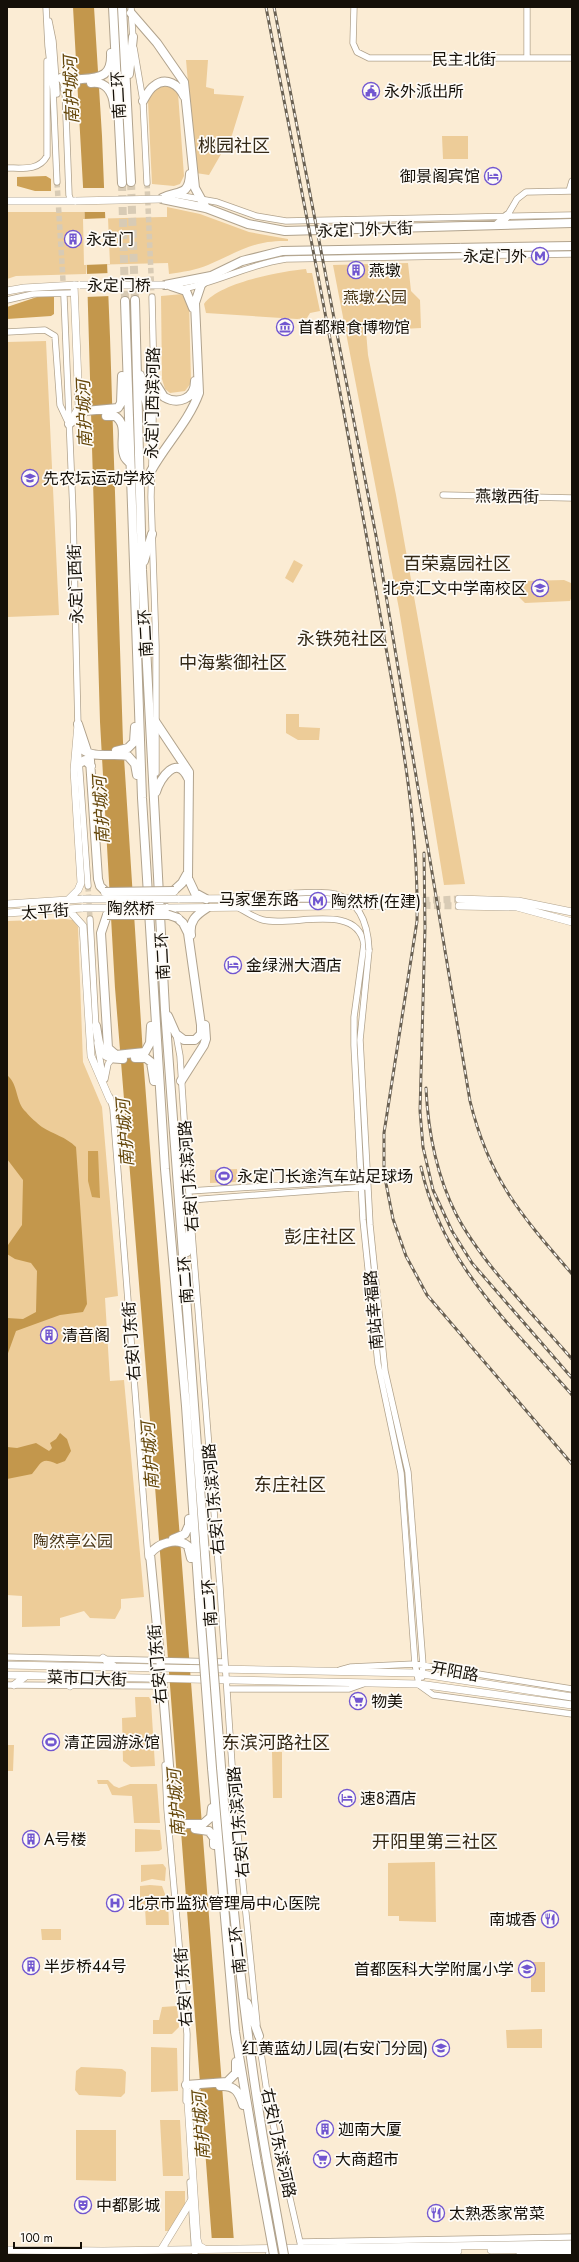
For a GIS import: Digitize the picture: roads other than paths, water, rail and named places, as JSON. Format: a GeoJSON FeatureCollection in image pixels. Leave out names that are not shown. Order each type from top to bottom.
{"type":"FeatureCollection","features":[{"type":"Feature","properties":{"kind":"highway","name":"南二环"},"geometry":{"type":"LineString","coordinates":[[122,7],[131,182]]}},
{"type":"Feature","properties":{"kind":"highway"},"geometry":{"type":"LineString","coordinates":[[131,10],[157,43],[184,82],[195,188],[199,198],[206,208]]}},
{"type":"Feature","properties":{"kind":"highway","name":"南二环"},"geometry":{"type":"LineString","coordinates":[[113,11],[122,183]]}},
{"type":"Feature","properties":{"kind":"highway"},"geometry":{"type":"LineString","coordinates":[[65,83],[98,78],[106,73],[111,61],[110,38],[113,11]]}},
{"type":"Feature","properties":{"kind":"highway"},"geometry":{"type":"LineString","coordinates":[[126,105],[132,37]]}},
{"type":"Feature","properties":{"kind":"highway"},"geometry":{"type":"LineString","coordinates":[[65,83],[99,82],[107,87],[112,96],[120,132]]}},
{"type":"Feature","properties":{"kind":"highway"},"geometry":{"type":"LineString","coordinates":[[143,101],[154,85],[161,83],[178,86],[185,98],[190,179],[188,187],[177,194],[162,199]]}},
{"type":"Feature","properties":{"kind":"highway","name":"永定门外大街"},"geometry":{"type":"LineString","coordinates":[[162,199],[206,208],[248,224],[285,231],[572,223]]}},
{"type":"Feature","properties":{"kind":"highway"},"geometry":{"type":"LineString","coordinates":[[497,224],[507,216]]}},
{"type":"Feature","properties":{"kind":"highway"},"geometry":{"type":"LineString","coordinates":[[454,246],[479,255]]}},
{"type":"Feature","properties":{"kind":"highway","name":"永定门外大街"},"geometry":{"type":"LineString","coordinates":[[165,285],[211,276],[248,259],[282,251],[454,246],[572,246]]}},
{"type":"Feature","properties":{"kind":"highway"},"geometry":{"type":"LineString","coordinates":[[151,471],[161,452],[194,405],[199,393],[195,303],[201,285],[211,276]]}},
{"type":"Feature","properties":{"kind":"highway"},"geometry":{"type":"LineString","coordinates":[[154,381],[164,397],[176,401],[183,401],[195,388],[194,316],[189,294],[182,289],[165,285]]}},
{"type":"Feature","properties":{"kind":"highway","name":"南二环"},"geometry":{"type":"LineString","coordinates":[[134,300],[142,570],[165,1010],[208,1596],[241,1988],[252,2074],[284,2255]]}},
{"type":"Feature","properties":{"kind":"highway","name":"南二环"},"geometry":{"type":"LineString","coordinates":[[125,301],[142,798],[161,1104],[212,1768],[235,2032],[274,2255]]}},
{"type":"Feature","properties":{"kind":"highway"},"geometry":{"type":"LineString","coordinates":[[115,413],[121,403],[122,369],[127,356]]}},
{"type":"Feature","properties":{"kind":"highway"},"geometry":{"type":"LineString","coordinates":[[136,357],[152,427]]}},
{"type":"Feature","properties":{"kind":"highway"},"geometry":{"type":"LineString","coordinates":[[69,424],[83,411],[115,413]]}},
{"type":"Feature","properties":{"kind":"highway"},"geometry":{"type":"LineString","coordinates":[[115,413],[122,425],[124,455],[130,463]]}},
{"type":"Feature","properties":{"kind":"highway"},"geometry":{"type":"LineString","coordinates":[[142,570],[152,534]]}},
{"type":"Feature","properties":{"kind":"highway"},"geometry":{"type":"LineString","coordinates":[[128,752],[134,742],[134,712],[139,699]]}},
{"type":"Feature","properties":{"kind":"highway"},"geometry":{"type":"LineString","coordinates":[[155,721],[186,765],[190,782],[187,873],[191,887],[196,894],[206,899]]}},
{"type":"Feature","properties":{"kind":"highway"},"geometry":{"type":"LineString","coordinates":[[78,724],[81,744],[87,752],[91,767],[98,878],[100,886],[114,899]]}},
{"type":"Feature","properties":{"kind":"highway"},"geometry":{"type":"LineString","coordinates":[[81,744],[97,754]]}},
{"type":"Feature","properties":{"kind":"highway"},"geometry":{"type":"LineString","coordinates":[[87,752],[97,754],[128,752]]}},
{"type":"Feature","properties":{"kind":"highway"},"geometry":{"type":"LineString","coordinates":[[128,752],[135,764],[138,787],[142,798]]}},
{"type":"Feature","properties":{"kind":"highway"},"geometry":{"type":"LineString","coordinates":[[91,767],[97,754]]}},
{"type":"Feature","properties":{"kind":"highway"},"geometry":{"type":"LineString","coordinates":[[80,763],[83,760],[86,760],[91,767]]}},
{"type":"Feature","properties":{"kind":"highway"},"geometry":{"type":"LineString","coordinates":[[154,797],[163,776],[169,770],[181,769],[185,772],[190,782]]}},
{"type":"Feature","properties":{"kind":"highway"},"geometry":{"type":"LineString","coordinates":[[165,899],[176,895],[187,873]]}},
{"type":"Feature","properties":{"kind":"highway"},"geometry":{"type":"LineString","coordinates":[[105,892],[176,895]]}},
{"type":"Feature","properties":{"kind":"highway"},"geometry":{"type":"LineString","coordinates":[[114,1058],[108,1048],[101,934],[107,915],[120,908]]}},
{"type":"Feature","properties":{"kind":"highway"},"geometry":{"type":"LineString","coordinates":[[165,1010],[176,1034],[184,1040],[189,1041],[198,1038],[202,1029],[188,933],[186,927],[166,908]]}},
{"type":"Feature","properties":{"kind":"highway"},"geometry":{"type":"LineString","coordinates":[[181,1081],[206,1038],[190,928],[197,914],[207,908]]}},
{"type":"Feature","properties":{"kind":"highway"},"geometry":{"type":"LineString","coordinates":[[107,915],[169,915],[178,918]]}},
{"type":"Feature","properties":{"kind":"highway"},"geometry":{"type":"LineString","coordinates":[[155,1012],[151,1024],[150,1043],[146,1055],[150,1062],[155,1091],[161,1104]]}},
{"type":"Feature","properties":{"kind":"highway"},"geometry":{"type":"LineString","coordinates":[[96,1026],[102,1052],[114,1058],[146,1055]]}},
{"type":"Feature","properties":{"kind":"highway"},"geometry":{"type":"LineString","coordinates":[[184,1266],[191,1222]]}},
{"type":"Feature","properties":{"kind":"highway"},"geometry":{"type":"LineString","coordinates":[[184,1539],[189,1525],[187,1496],[190,1482]]}},
{"type":"Feature","properties":{"kind":"highway"},"geometry":{"type":"LineString","coordinates":[[162,1664],[150,1554],[153,1546],[178,1539],[184,1539]]}},
{"type":"Feature","properties":{"kind":"highway"},"geometry":{"type":"LineString","coordinates":[[184,1539],[191,1550],[193,1576],[198,1584]]}},
{"type":"Feature","properties":{"kind":"highway"},"geometry":{"type":"LineString","coordinates":[[162,1681],[172,1810],[177,1825]]}},
{"type":"Feature","properties":{"kind":"highway"},"geometry":{"type":"LineString","coordinates":[[206,1826],[212,1813],[212,1768]]}},
{"type":"Feature","properties":{"kind":"highway"},"geometry":{"type":"LineString","coordinates":[[234,1792],[233,1810],[236,1886],[234,1919]]}},
{"type":"Feature","properties":{"kind":"highway"},"geometry":{"type":"LineString","coordinates":[[167,1809],[172,1824],[206,1826]]}},
{"type":"Feature","properties":{"kind":"highway"},"geometry":{"type":"LineString","coordinates":[[206,1826],[214,1838],[216,1869],[223,1889]]}},
{"type":"Feature","properties":{"kind":"highway"},"geometry":{"type":"LineString","coordinates":[[241,1988],[259,2036]]}},
{"type":"Feature","properties":{"kind":"highway"},"geometry":{"type":"LineString","coordinates":[[227,2084],[236,2073],[233,2044],[235,2032]]}},
{"type":"Feature","properties":{"kind":"highway"},"geometry":{"type":"LineString","coordinates":[[186,2087],[227,2084],[239,2092],[249,2117]]}},
{"type":"Feature","properties":{"kind":"main road"},"geometry":{"type":"LineString","coordinates":[[7,201],[162,199]]}},
{"type":"Feature","properties":{"kind":"main road","name":"永定门桥"},"geometry":{"type":"LineString","coordinates":[[7,291],[72,291],[165,285]]}},
{"type":"Feature","properties":{"kind":"main road"},"geometry":{"type":"LineString","coordinates":[[72,291],[83,411]]}},
{"type":"Feature","properties":{"kind":"main road"},"geometry":{"type":"LineString","coordinates":[[68,900],[78,890],[81,883],[74,770],[78,724]]}},
{"type":"Feature","properties":{"kind":"main road","name":"马家堡东路"},"geometry":{"type":"LineString","coordinates":[[176,895],[206,899],[336,898],[412,903],[179,908]]}},
{"type":"Feature","properties":{"kind":"main road","name":"太平街"},"geometry":{"type":"LineString","coordinates":[[7,904],[83,899]]}},
{"type":"Feature","properties":{"kind":"main road","name":"陶然桥"},"geometry":{"type":"LineString","coordinates":[[83,899],[165,899]]}},
{"type":"Feature","properties":{"kind":"main road"},"geometry":{"type":"LineString","coordinates":[[572,912],[518,901],[459,903],[517,908],[572,922]]}},
{"type":"Feature","properties":{"kind":"main road","name":"太平街"},"geometry":{"type":"LineString","coordinates":[[7,914],[84,908]]}},
{"type":"Feature","properties":{"kind":"main road","name":"陶然桥"},"geometry":{"type":"LineString","coordinates":[[84,908],[179,908]]}},
{"type":"Feature","properties":{"kind":"main road"},"geometry":{"type":"LineString","coordinates":[[68,909],[83,926],[91,1056],[104,1090],[110,1100]]}},
{"type":"Feature","properties":{"kind":"main road"},"geometry":{"type":"LineString","coordinates":[[103,1658],[115,1668]]}},
{"type":"Feature","properties":{"kind":"main road","name":"菜市口大街"},"geometry":{"type":"LineString","coordinates":[[7,1665],[115,1668],[162,1664],[201,1669]]}},
{"type":"Feature","properties":{"kind":"main road","name":"开阳路"},"geometry":{"type":"LineString","coordinates":[[201,1669],[226,1665],[338,1671],[420,1673],[572,1697]]}},
{"type":"Feature","properties":{"kind":"main road","name":"菜市口大街"},"geometry":{"type":"LineString","coordinates":[[7,1675],[162,1681],[200,1680]]}},
{"type":"Feature","properties":{"kind":"main road"},"geometry":{"type":"LineString","coordinates":[[11,1685],[26,1676]]}},
{"type":"Feature","properties":{"kind":"main road"},"geometry":{"type":"LineString","coordinates":[[58,1677],[70,1686]]}},
{"type":"Feature","properties":{"kind":"main road","name":"开阳路"},"geometry":{"type":"LineString","coordinates":[[200,1680],[419,1684],[572,1705]]}},
{"type":"Feature","properties":{"kind":"main road"},"geometry":{"type":"LineString","coordinates":[[197,2087],[188,2098],[188,2114],[197,2242],[205,2248]]}},
{"type":"Feature","properties":{"kind":"main road"},"geometry":{"type":"LineString","coordinates":[[161,2250],[191,2201]]}},
{"type":"Feature","properties":{"kind":"main road"},"geometry":{"type":"LineString","coordinates":[[269,2255],[302,2250],[572,2244]]}},
{"type":"Feature","properties":{"kind":"main road"},"geometry":{"type":"LineString","coordinates":[[7,2250],[161,2250],[194,2252],[205,2248],[302,2250],[572,2249]]}},
{"type":"Feature","properties":{"kind":"street","name":"民主北街"},"geometry":{"type":"LineString","coordinates":[[354,7],[353,43],[357,52],[369,58],[572,58]]}},
{"type":"Feature","properties":{"kind":"street"},"geometry":{"type":"LineString","coordinates":[[527,7],[527,58]]}},
{"type":"Feature","properties":{"kind":"street"},"geometry":{"type":"LineString","coordinates":[[7,168],[34,168],[41,164],[47,156],[48,46],[46,8]]}},
{"type":"Feature","properties":{"kind":"street"},"geometry":{"type":"LineString","coordinates":[[46,8],[53,40],[56,65],[59,182],[53,89],[48,46]]}},
{"type":"Feature","properties":{"kind":"street"},"geometry":{"type":"LineString","coordinates":[[131,10],[132,37],[143,101],[147,183]]}},
{"type":"Feature","properties":{"kind":"street"},"geometry":{"type":"LineString","coordinates":[[56,65],[65,83],[69,195],[73,201]]}},
{"type":"Feature","properties":{"kind":"street"},"geometry":{"type":"LineString","coordinates":[[507,216],[517,200],[526,192],[570,191],[572,181]]}},
{"type":"Feature","properties":{"kind":"street","name":"永定门外大街"},"geometry":{"type":"LineString","coordinates":[[177,194],[217,202],[256,216],[286,221],[572,215]]}},
{"type":"Feature","properties":{"kind":"street","name":"永定门外大街"},"geometry":{"type":"LineString","coordinates":[[182,289],[201,285],[260,264],[286,259],[572,254]]}},
{"type":"Feature","properties":{"kind":"street"},"geometry":{"type":"LineString","coordinates":[[7,300],[33,294],[72,291]]}},
{"type":"Feature","properties":{"kind":"street","name":"永定门西街"},"geometry":{"type":"LineString","coordinates":[[72,291],[71,404],[69,424],[78,724]]}},
{"type":"Feature","properties":{"kind":"street","name":"永定门西滨河路"},"geometry":{"type":"LineString","coordinates":[[152,297],[154,381],[151,471],[156,646],[156,764],[154,797]]}},
{"type":"Feature","properties":{"kind":"street"},"geometry":{"type":"LineString","coordinates":[[7,332],[44,330],[55,336],[60,405],[69,424]]}},
{"type":"Feature","properties":{"kind":"street","name":"燕墩西街"},"geometry":{"type":"LineString","coordinates":[[443,495],[572,498]]}},
{"type":"Feature","properties":{"kind":"street"},"geometry":{"type":"LineString","coordinates":[[81,744],[80,763],[88,886]]}},
{"type":"Feature","properties":{"kind":"street","name":"南站幸福路"},"geometry":{"type":"LineString","coordinates":[[223,899],[244,894],[335,894],[351,903],[363,915],[369,930],[369,950],[360,1040],[367,1180],[365,1187],[378,1364],[401,1473],[415,1664],[420,1673]]}},
{"type":"Feature","properties":{"kind":"street","name":"南站幸福路"},"geometry":{"type":"LineString","coordinates":[[237,906],[262,920],[276,922],[336,919],[352,924],[360,930],[364,944],[354,1017],[354,1045],[361,1180],[365,1187],[370,1225],[385,1371],[408,1472],[423,1665],[420,1673]]}},
{"type":"Feature","properties":{"kind":"street","name":"右安门东街"},"geometry":{"type":"LineString","coordinates":[[90,919],[97,1055],[113,1110],[153,1546]]}},
{"type":"Feature","properties":{"kind":"street","name":"右安门东滨河路"},"geometry":{"type":"LineString","coordinates":[[176,1034],[181,1081],[228,1689],[234,1792],[259,2036],[270,2106],[302,2250]]}},
{"type":"Feature","properties":{"kind":"street"},"geometry":{"type":"LineString","coordinates":[[104,1082],[114,1058]]}},
{"type":"Feature","properties":{"kind":"street"},"geometry":{"type":"LineString","coordinates":[[189,1191],[367,1180]]}},
{"type":"Feature","properties":{"kind":"street"},"geometry":{"type":"LineString","coordinates":[[190,1200],[365,1187]]}},
{"type":"Feature","properties":{"kind":"street"},"geometry":{"type":"LineString","coordinates":[[7,1657],[103,1658],[162,1664],[199,1661],[226,1665]]}},
{"type":"Feature","properties":{"kind":"street","name":"右安门东街"},"geometry":{"type":"LineString","coordinates":[[162,1664],[167,1809],[186,2026],[186,2087],[194,2252]]}},
{"type":"Feature","properties":{"kind":"street","name":"开阳路"},"geometry":{"type":"LineString","coordinates":[[338,1671],[351,1667],[415,1664],[572,1690]]}},
{"type":"Feature","properties":{"kind":"street"},"geometry":{"type":"LineString","coordinates":[[419,1684],[420,1673]]}},
{"type":"Feature","properties":{"kind":"street"},"geometry":{"type":"LineString","coordinates":[[11,1685],[70,1686],[162,1681]]}},
{"type":"Feature","properties":{"kind":"street","name":"开阳路"},"geometry":{"type":"LineString","coordinates":[[228,1689],[348,1689],[363,1684]]}},
{"type":"Feature","properties":{"kind":"street","name":"开阳路"},"geometry":{"type":"LineString","coordinates":[[419,1684],[433,1695],[572,1714]]}},
{"type":"Feature","properties":{"kind":"street"},"geometry":{"type":"LineString","coordinates":[[302,2250],[572,2238]]}},
{"type":"Feature","properties":{"kind":"street"},"geometry":{"type":"LineString","coordinates":[[519,2255],[572,2254]]}},
{"type":"Feature","properties":{"kind":"tunnel"},"geometry":{"type":"LineString","coordinates":[[57,182],[64,297]]}},
{"type":"Feature","properties":{"kind":"tunnel"},"geometry":{"type":"LineString","coordinates":[[131,182],[135,300]]}},
{"type":"Feature","properties":{"kind":"tunnel"},"geometry":{"type":"LineString","coordinates":[[122,183],[125,301]]}},
{"type":"Feature","properties":{"kind":"tunnel"},"geometry":{"type":"LineString","coordinates":[[147,183],[152,297]]}},
{"type":"Feature","properties":{"kind":"tunnel"},"geometry":{"type":"LineString","coordinates":[[88,886],[90,919]]}},
{"type":"Feature","properties":{"kind":"tunnel"},"geometry":{"type":"LineString","coordinates":[[412,901],[459,899]]}},
{"type":"Feature","properties":{"kind":"tunnel"},"geometry":{"type":"LineString","coordinates":[[413,905],[459,906]]}},
{"type":"Feature","properties":{"kind":"railway"},"geometry":{"type":"LineString","coordinates":[[266,7],[352,453],[399,721],[410,801],[417,881],[417,921],[384,1133],[384,1173],[393,1219],[406,1256],[427,1295],[572,1464]]}},
{"type":"Feature","properties":{"kind":"railway"},"geometry":{"type":"LineString","coordinates":[[274,7],[377,541],[470,1101],[487,1153],[509,1195],[537,1233],[572,1274]]}},
{"type":"Feature","properties":{"kind":"railway"},"geometry":{"type":"LineString","coordinates":[[424,853],[425,928],[420,1111],[423,1147],[433,1190],[452,1231],[472,1263],[572,1378]]}},
{"type":"Feature","properties":{"kind":"railway"},"geometry":{"type":"LineString","coordinates":[[426,1088],[434,1152],[443,1184],[456,1214],[467,1233],[494,1271],[572,1359]]}},
{"type":"Feature","properties":{"kind":"railway"},"geometry":{"type":"LineString","coordinates":[[421,1167],[431,1202],[461,1263],[502,1317],[572,1395]]}},
{"type":"Feature","properties":{"kind":"place","name":"永外派出所"},"geometry":{"type":"Point","coordinates":[371,91]}},
{"type":"Feature","properties":{"kind":"place","name":"御景阁宾馆"},"geometry":{"type":"Point","coordinates":[493,176]}},
{"type":"Feature","properties":{"kind":"place","name":"永定门"},"geometry":{"type":"Point","coordinates":[73,239]}},
{"type":"Feature","properties":{"kind":"place","name":"永定门外"},"geometry":{"type":"Point","coordinates":[540,256]}},
{"type":"Feature","properties":{"kind":"place","name":"燕墩"},"geometry":{"type":"Point","coordinates":[356,270]}},
{"type":"Feature","properties":{"kind":"place","name":"首都粮食博物馆"},"geometry":{"type":"Point","coordinates":[285,327]}},
{"type":"Feature","properties":{"kind":"place","name":"先农坛运动学校"},"geometry":{"type":"Point","coordinates":[30,478]}},
{"type":"Feature","properties":{"kind":"place","name":"北京汇文中学南校区"},"geometry":{"type":"Point","coordinates":[540,588]}},
{"type":"Feature","properties":{"kind":"place","name":"陶然桥(在建)"},"geometry":{"type":"Point","coordinates":[318,901]}},
{"type":"Feature","properties":{"kind":"place","name":"金绿洲大酒店"},"geometry":{"type":"Point","coordinates":[233,965]}},
{"type":"Feature","properties":{"kind":"place","name":"永定门长途汽车站足球场"},"geometry":{"type":"Point","coordinates":[224,1176]}},
{"type":"Feature","properties":{"kind":"place","name":"清音阁"},"geometry":{"type":"Point","coordinates":[49,1335]}},
{"type":"Feature","properties":{"kind":"place","name":"物美"},"geometry":{"type":"Point","coordinates":[358,1701]}},
{"type":"Feature","properties":{"kind":"place","name":"清芷园游泳馆"},"geometry":{"type":"Point","coordinates":[51,1742]}},
{"type":"Feature","properties":{"kind":"place","name":"速8酒店"},"geometry":{"type":"Point","coordinates":[347,1798]}},
{"type":"Feature","properties":{"kind":"place","name":"A号楼"},"geometry":{"type":"Point","coordinates":[31,1839]}},
{"type":"Feature","properties":{"kind":"place","name":"北京市监狱管理局中心医院"},"geometry":{"type":"Point","coordinates":[115,1903]}},
{"type":"Feature","properties":{"kind":"place","name":"南城香"},"geometry":{"type":"Point","coordinates":[550,1919]}},
{"type":"Feature","properties":{"kind":"place","name":"半步桥44号"},"geometry":{"type":"Point","coordinates":[31,1966]}},
{"type":"Feature","properties":{"kind":"place","name":"首都医科大学附属小学"},"geometry":{"type":"Point","coordinates":[527,1969]}},
{"type":"Feature","properties":{"kind":"place","name":"红黄蓝幼儿园(右安门分园)"},"geometry":{"type":"Point","coordinates":[441,2048]}},
{"type":"Feature","properties":{"kind":"place","name":"迦南大厦"},"geometry":{"type":"Point","coordinates":[325,2129]}},
{"type":"Feature","properties":{"kind":"place","name":"大商超市"},"geometry":{"type":"Point","coordinates":[322,2159]}},
{"type":"Feature","properties":{"kind":"place","name":"中都影城"},"geometry":{"type":"Point","coordinates":[83,2205]}},
{"type":"Feature","properties":{"kind":"place","name":"太熟悉家常菜"},"geometry":{"type":"Point","coordinates":[436,2213]}},
{"type":"Feature","properties":{"kind":"district","name":"桃园社区"},"geometry":{"type":"Point","coordinates":[234,146]}},
{"type":"Feature","properties":{"kind":"district","name":"百荣嘉园社区"},"geometry":{"type":"Point","coordinates":[457,564]}},
{"type":"Feature","properties":{"kind":"district","name":"永铁苑社区"},"geometry":{"type":"Point","coordinates":[342,639]}},
{"type":"Feature","properties":{"kind":"district","name":"中海紫御社区"},"geometry":{"type":"Point","coordinates":[233,663]}},
{"type":"Feature","properties":{"kind":"district","name":"彭庄社区"},"geometry":{"type":"Point","coordinates":[320,1237]}},
{"type":"Feature","properties":{"kind":"district","name":"东庄社区"},"geometry":{"type":"Point","coordinates":[290,1485]}},
{"type":"Feature","properties":{"kind":"district","name":"东滨河路社区"},"geometry":{"type":"Point","coordinates":[276,1743]}},
{"type":"Feature","properties":{"kind":"district","name":"开阳里第三社区"},"geometry":{"type":"Point","coordinates":[435,1842]}},
{"type":"Feature","properties":{"kind":"water label","name":"南护城河"},"geometry":{"type":"Point","coordinates":[71,90]}},
{"type":"Feature","properties":{"kind":"water label","name":"南护城河"},"geometry":{"type":"Point","coordinates":[84,414]}},
{"type":"Feature","properties":{"kind":"water label","name":"南护城河"},"geometry":{"type":"Point","coordinates":[101,810]}},
{"type":"Feature","properties":{"kind":"water label","name":"南护城河"},"geometry":{"type":"Point","coordinates":[125,1133]}},
{"type":"Feature","properties":{"kind":"water label","name":"南护城河"},"geometry":{"type":"Point","coordinates":[150,1456]}},
{"type":"Feature","properties":{"kind":"water label","name":"南护城河"},"geometry":{"type":"Point","coordinates":[176,1803]}},
{"type":"Feature","properties":{"kind":"water label","name":"南护城河"},"geometry":{"type":"Point","coordinates":[201,2126]}},
{"type":"Feature","properties":{"kind":"park label","name":"燕墩公园"},"geometry":{"type":"Point","coordinates":[375,297]}},
{"type":"Feature","properties":{"kind":"park label","name":"陶然亭公园"},"geometry":{"type":"Point","coordinates":[73,1541]}}]}
